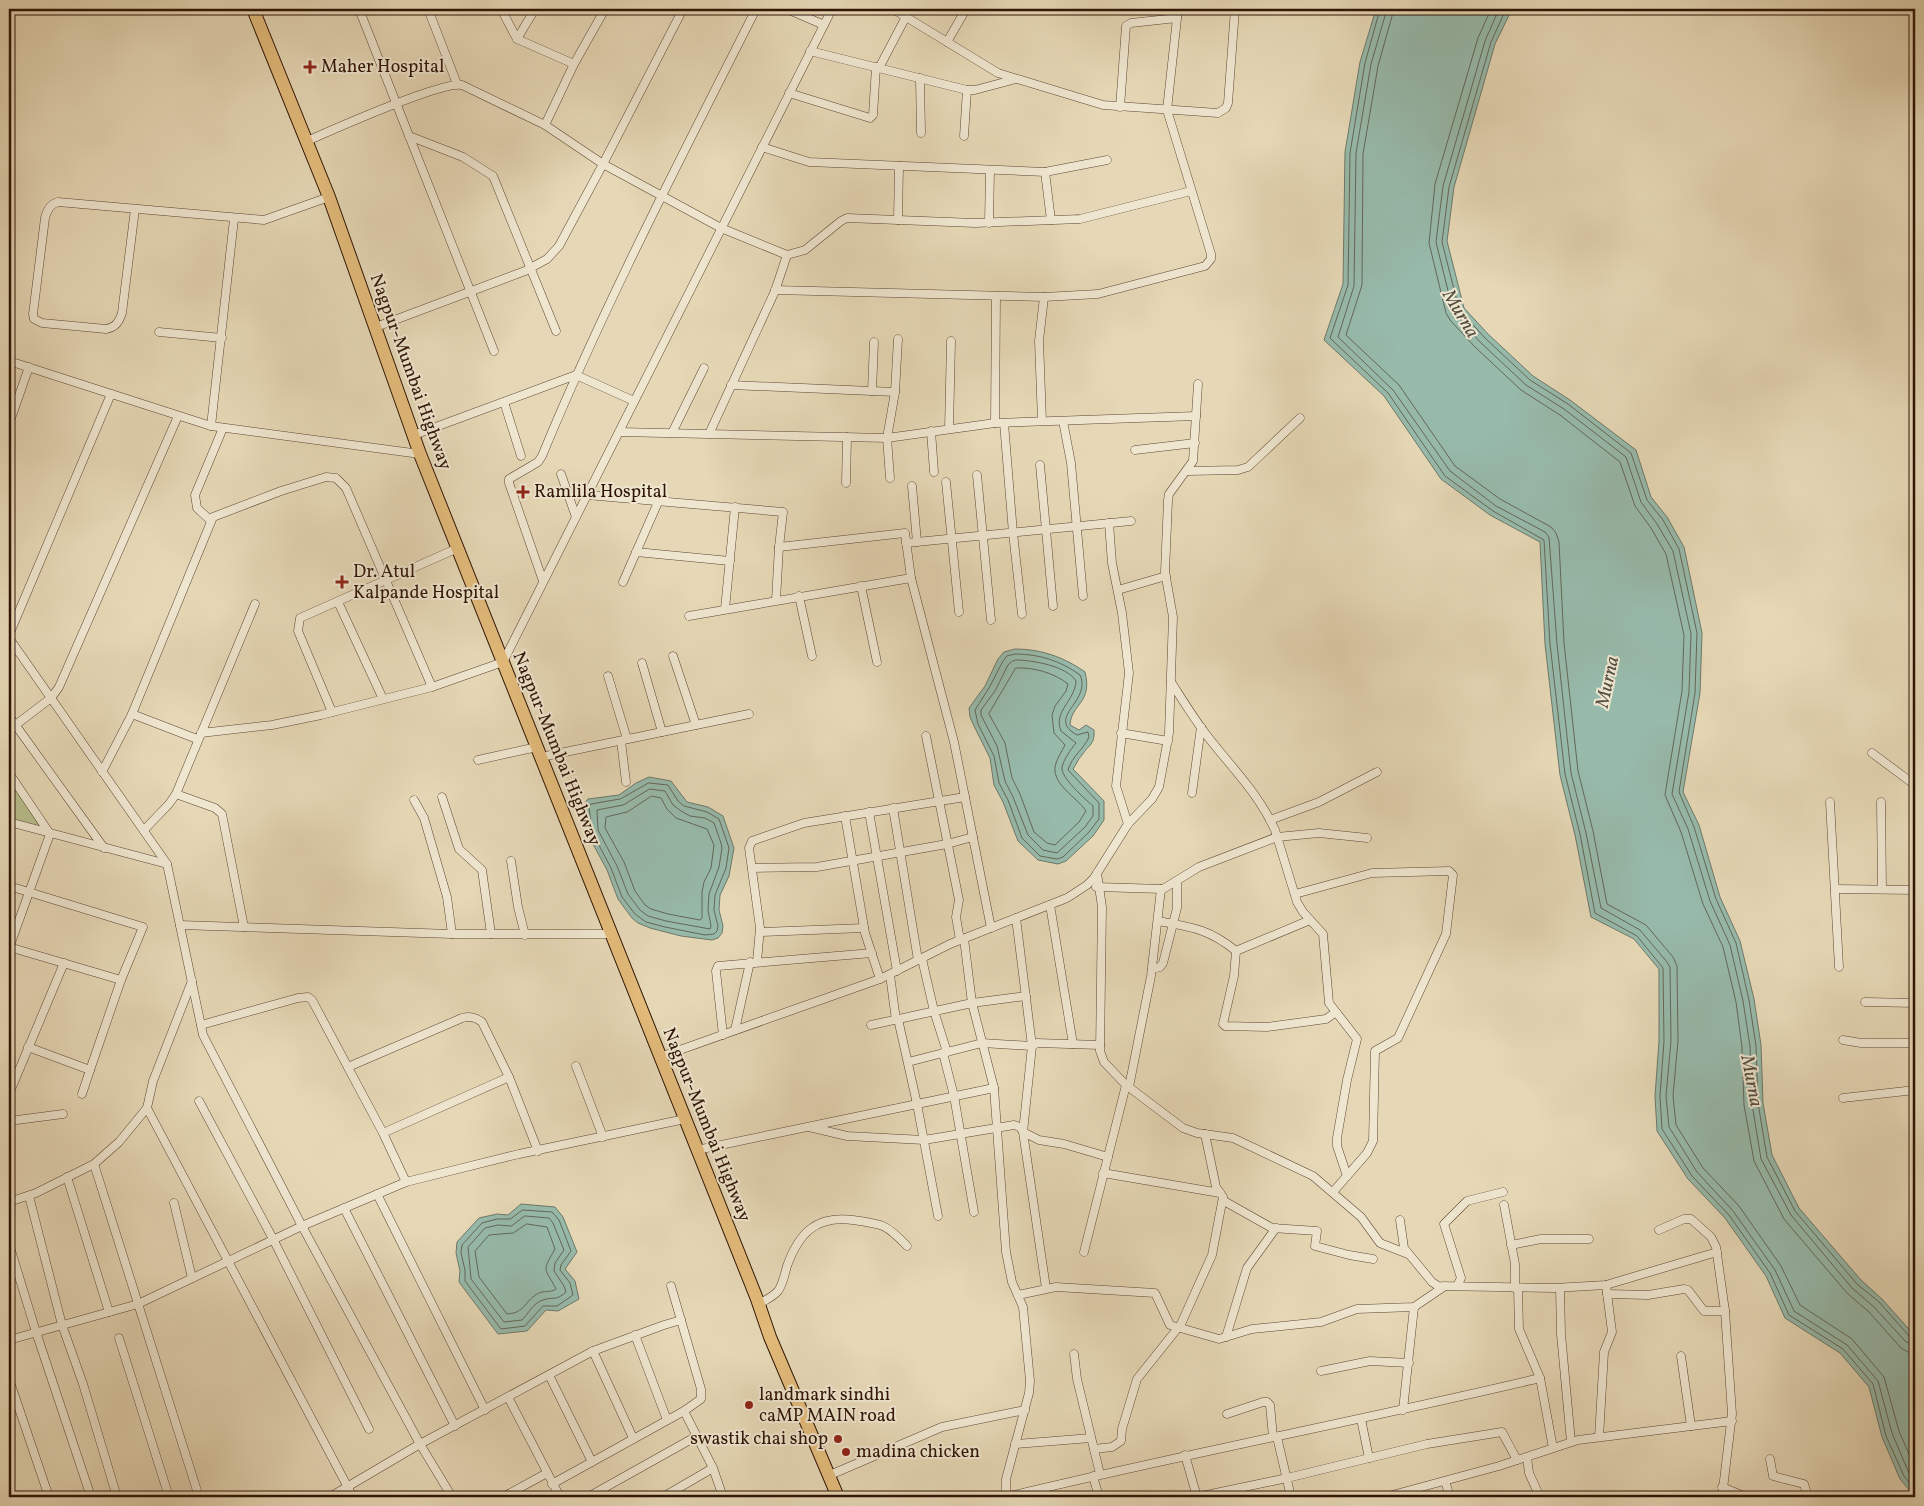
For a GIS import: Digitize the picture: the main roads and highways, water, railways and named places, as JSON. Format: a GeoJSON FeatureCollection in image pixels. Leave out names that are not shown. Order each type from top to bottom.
{"type":"FeatureCollection","features":[{"type":"Feature","properties":{"kind":"highway","name":"Nagpur-Mumbai Highway"},"geometry":{"type":"LineString","coordinates":[[253,9],[330,198],[420,454],[759,1304],[770,1337],[838,1497]]}},
{"type":"Feature","properties":{"kind":"water","name":"Murna"},"geometry":{"type":"Polygon","coordinates":[[[1376,9],[1512,9],[1495,44],[1454,187],[1447,241],[1464,308],[1488,334],[1533,376],[1570,400],[1636,450],[1651,497],[1667,517],[1684,547],[1702,633],[1700,693],[1683,792],[1699,825],[1720,897],[1740,941],[1754,999],[1761,1045],[1763,1103],[1772,1155],[1799,1208],[1861,1280],[1882,1299],[1915,1336],[1915,1497],[1900,1479],[1882,1437],[1869,1387],[1840,1353],[1785,1318],[1766,1276],[1725,1218],[1688,1179],[1657,1131],[1655,1096],[1659,1041],[1659,969],[1634,939],[1591,917],[1575,835],[1560,775],[1545,644],[1540,542],[1490,515],[1441,479],[1384,396],[1324,340],[1343,284],[1345,152],[1360,62],[1376,9]]]}},
{"type":"Feature","properties":{"kind":"water"},"geometry":{"type":"Polygon","coordinates":[[[1015,649],[1043,652],[1069,662],[1085,672],[1087,682],[1084,697],[1071,718],[1070,725],[1079,730],[1086,725],[1094,730],[1094,735],[1092,742],[1073,769],[1104,801],[1104,820],[1093,836],[1066,861],[1058,864],[1038,860],[1018,841],[1003,802],[994,785],[990,758],[970,717],[969,708],[985,686],[998,659],[1004,652],[1015,649]]]}},
{"type":"Feature","properties":{"kind":"water"},"geometry":{"type":"Polygon","coordinates":[[[649,777],[671,781],[687,802],[708,807],[723,816],[734,848],[729,876],[720,895],[719,910],[723,926],[722,933],[718,938],[712,940],[681,936],[638,923],[618,899],[607,870],[587,833],[584,804],[588,799],[619,795],[636,783],[649,777]]]}},
{"type":"Feature","properties":{"kind":"water"},"geometry":{"type":"Polygon","coordinates":[[[521,1204],[555,1207],[563,1217],[577,1252],[565,1269],[575,1281],[579,1299],[558,1311],[546,1310],[527,1331],[498,1334],[459,1282],[460,1271],[456,1253],[457,1242],[479,1218],[497,1214],[508,1215],[521,1204]]]}},
{"type":"Feature","properties":{"kind":"place","name":"Maher Hospital"},"geometry":{"type":"Point","coordinates":[310,67]}},
{"type":"Feature","properties":{"kind":"place","name":"Ramlila Hospital"},"geometry":{"type":"Point","coordinates":[523,492]}},
{"type":"Feature","properties":{"kind":"place","name":"Dr. Atul Kalpande Hospital"},"geometry":{"type":"Point","coordinates":[342,582]}},
{"type":"Feature","properties":{"kind":"place","name":"landmark sindhi caMP MAIN road"},"geometry":{"type":"Point","coordinates":[749,1405]}},
{"type":"Feature","properties":{"kind":"place","name":"swastik chai shop"},"geometry":{"type":"Point","coordinates":[838,1439]}},
{"type":"Feature","properties":{"kind":"place","name":"madina chicken"},"geometry":{"type":"Point","coordinates":[846,1452]}}]}
